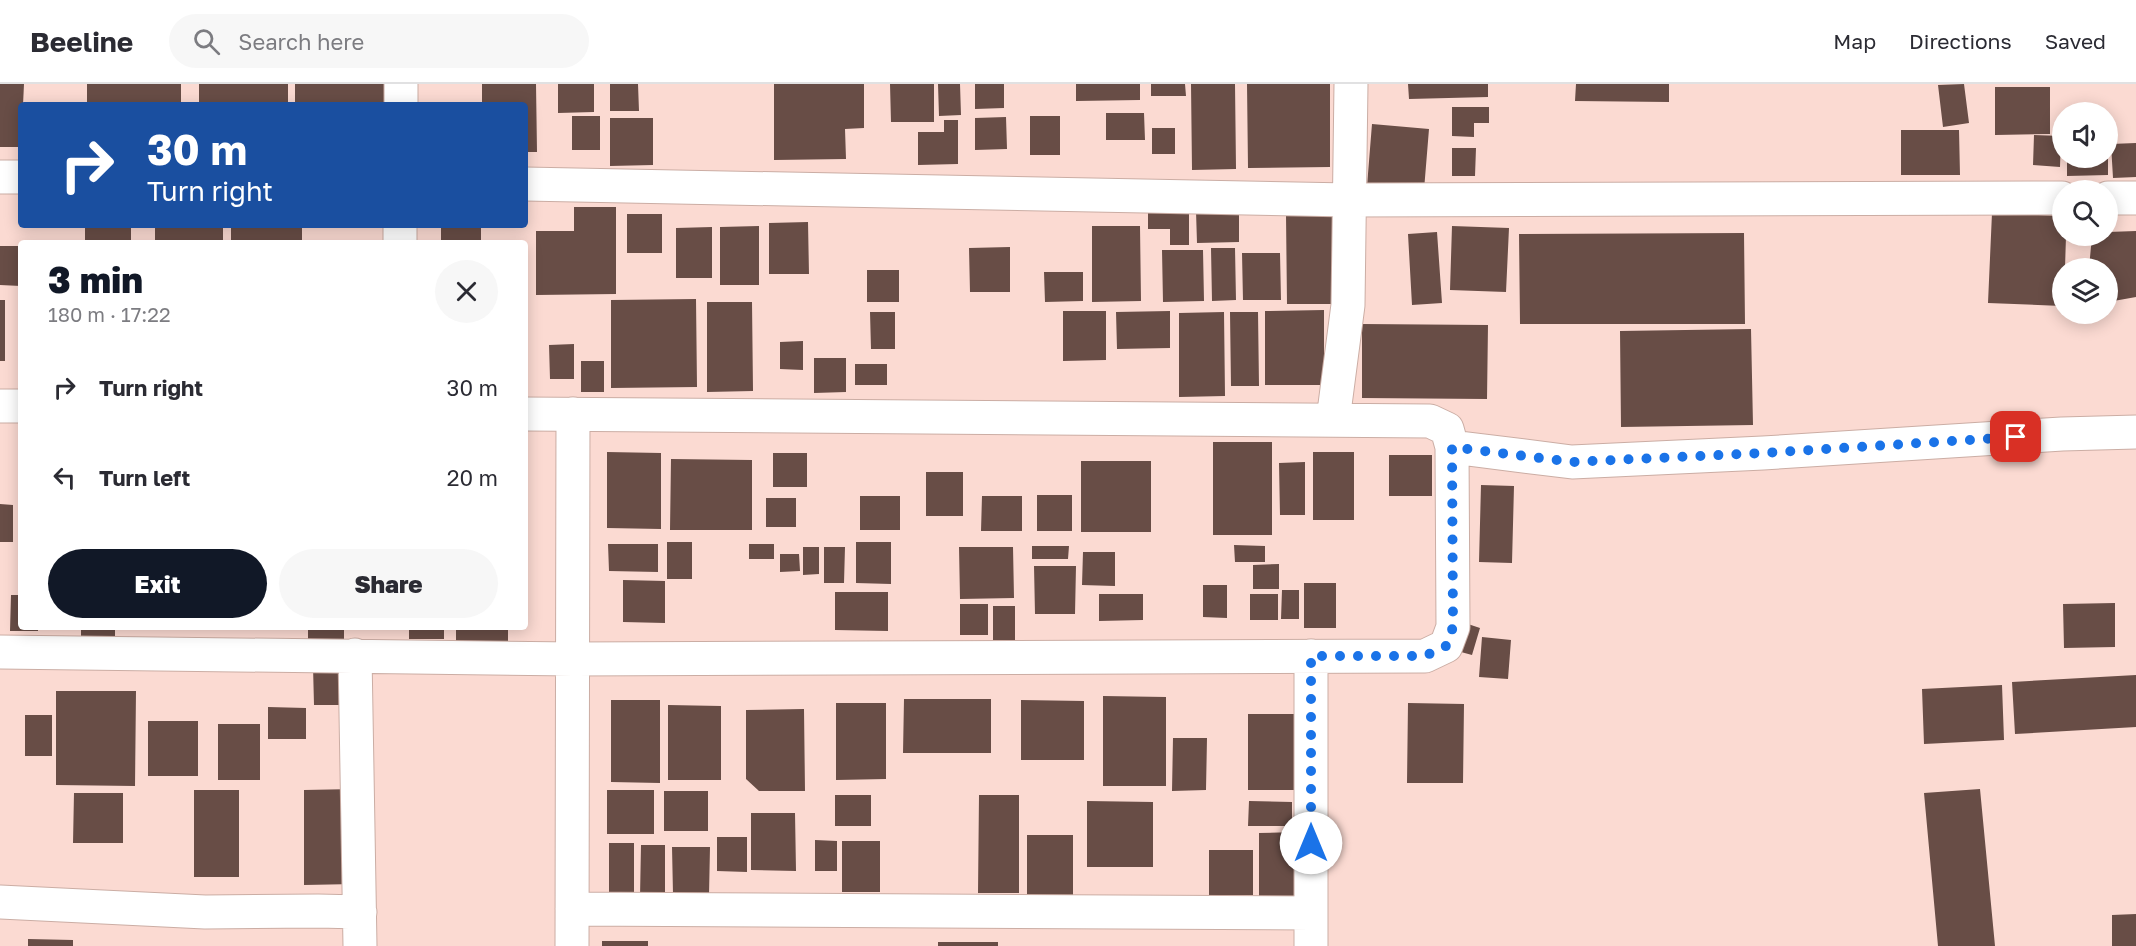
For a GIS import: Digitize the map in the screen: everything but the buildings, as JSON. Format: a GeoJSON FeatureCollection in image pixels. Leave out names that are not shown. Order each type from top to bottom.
{"type":"FeatureCollection","features":[{"type":"Feature","properties":{"kind":"street"},"geometry":{"type":"LineString","coordinates":[[401,84],[401,102]]}},
{"type":"Feature","properties":{"kind":"street"},"geometry":{"type":"LineString","coordinates":[[1333,420],[1348,305],[1351,84]]}},
{"type":"Feature","properties":{"kind":"street"},"geometry":{"type":"LineString","coordinates":[[0,177],[18,177]]}},
{"type":"Feature","properties":{"kind":"street"},"geometry":{"type":"LineString","coordinates":[[528,184],[1349,200],[2052,198]]}},
{"type":"Feature","properties":{"kind":"street"},"geometry":{"type":"LineString","coordinates":[[2118,198],[2136,198]]}},
{"type":"Feature","properties":{"kind":"street"},"geometry":{"type":"LineString","coordinates":[[0,406],[18,406]]}},
{"type":"Feature","properties":{"kind":"street"},"geometry":{"type":"LineString","coordinates":[[0,652],[573,658],[1425,656],[1446,646],[1453,627],[1452,447],[1447,429],[1430,421],[528,414]]}},
{"type":"Feature","properties":{"kind":"street"},"geometry":{"type":"LineString","coordinates":[[572,946],[573,414]]}},
{"type":"Feature","properties":{"kind":"street"},"geometry":{"type":"LineString","coordinates":[[1452,447],[1572,462],[1763,453],[2062,434],[2136,432]]}},
{"type":"Feature","properties":{"kind":"street"},"geometry":{"type":"LineString","coordinates":[[355,655],[360,946]]}},
{"type":"Feature","properties":{"kind":"street"},"geometry":{"type":"LineString","coordinates":[[1311,656],[1311,946]]}},
{"type":"Feature","properties":{"kind":"street"},"geometry":{"type":"LineString","coordinates":[[0,902],[205,912],[318,910],[360,912]]}},
{"type":"Feature","properties":{"kind":"street"},"geometry":{"type":"LineString","coordinates":[[572,909],[1311,913]]}},
{"type":"Feature","properties":{"kind":"route"},"geometry":{"type":"LineString","coordinates":[[1311,843],[1311,656],[1425,656],[1446,646],[1453,627],[1452,447],[1572,462],[2016,437]]}}]}
